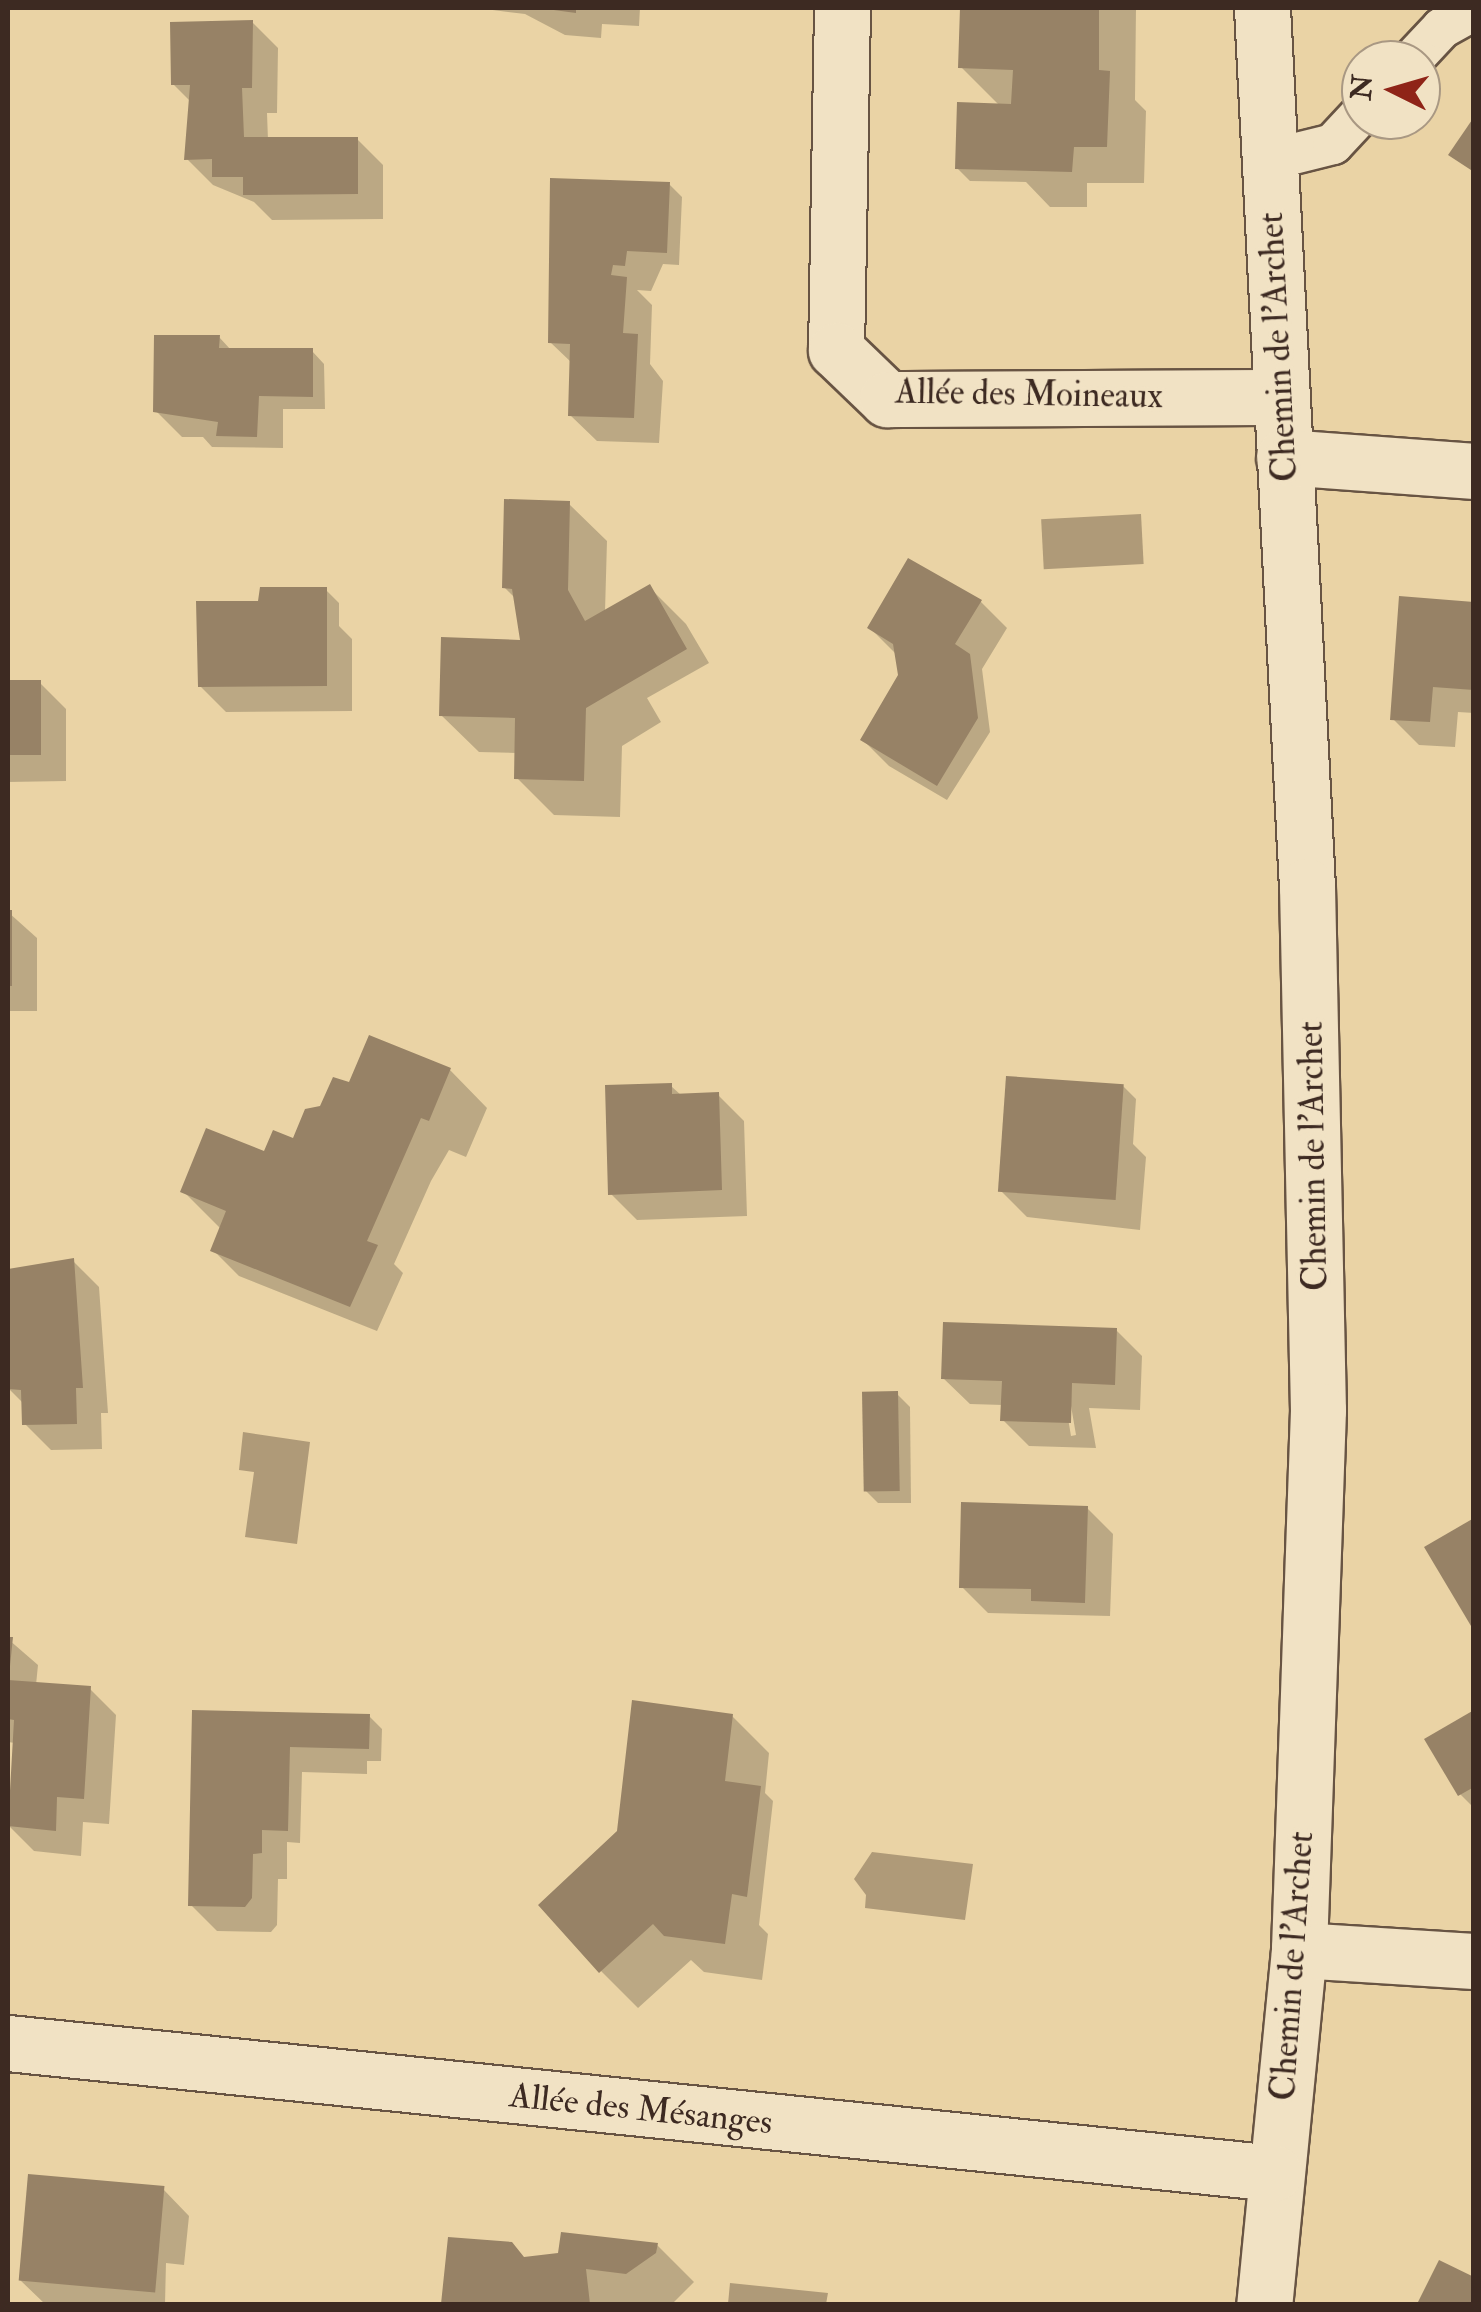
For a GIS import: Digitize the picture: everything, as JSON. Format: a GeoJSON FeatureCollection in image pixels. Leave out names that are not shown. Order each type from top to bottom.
{"type":"FeatureCollection","features":[{"type":"Feature","properties":{"kind":"street","name":"Allée des Moineaux"},"geometry":{"type":"LineString","coordinates":[[842,8],[836,350],[887,399],[1282,397]]}},
{"type":"Feature","properties":{"kind":"street","name":"Chemin de l'Archet"},"geometry":{"type":"LineString","coordinates":[[1262,8],[1307,886],[1318,1410],[1300,1950],[1274,2173],[1264,2304]]}},
{"type":"Feature","properties":{"kind":"street"},"geometry":{"type":"LineString","coordinates":[[1284,458],[1474,471]]}},
{"type":"Feature","properties":{"kind":"street"},"geometry":{"type":"LineString","coordinates":[[1300,1950],[1474,1961]]}},
{"type":"Feature","properties":{"kind":"street","name":"Allée des Mésanges"},"geometry":{"type":"LineString","coordinates":[[8,2044],[1274,2173]]}},
{"type":"Feature","properties":{"kind":"lane"},"geometry":{"type":"LineString","coordinates":[[1431,40],[1442,28],[1474,10]]}},
{"type":"Feature","properties":{"kind":"lane"},"geometry":{"type":"LineString","coordinates":[[1269,160],[1334,144],[1341,136]]}},
{"type":"Feature","properties":{"kind":"shaded area"},"geometry":{"type":"Polygon","coordinates":[[[1141,514],[1144,564],[1044,569],[1041,519],[1141,514]]]}},
{"type":"Feature","properties":{"kind":"shaded area"},"geometry":{"type":"Polygon","coordinates":[[[243,1432],[310,1442],[297,1544],[245,1537],[254,1472],[239,1470],[243,1432]]]}},
{"type":"Feature","properties":{"kind":"shaded area"},"geometry":{"type":"Polygon","coordinates":[[[872,1852],[973,1864],[965,1920],[865,1908],[866,1895],[854,1879],[872,1852]]]}},
{"type":"Feature","properties":{"kind":"shaded area"},"geometry":{"type":"Polygon","coordinates":[[[730,2283],[828,2293],[826,2304],[728,2304],[730,2283]]]}},
{"type":"Feature","properties":{"kind":"building"},"geometry":{"type":"Polygon","coordinates":[[[539,8],[576,8],[576,13],[539,8]]]}},
{"type":"Feature","properties":{"kind":"building"},"geometry":{"type":"Polygon","coordinates":[[[960,8],[1099,8],[1099,70],[1110,71],[1107,147],[1074,147],[1072,172],[955,169],[957,102],[1011,104],[1013,70],[958,68],[960,8]]]}},
{"type":"Feature","properties":{"kind":"building"},"geometry":{"type":"Polygon","coordinates":[[[253,20],[252,88],[242,88],[244,137],[358,137],[358,194],[243,195],[243,177],[212,177],[212,159],[184,160],[190,85],[171,85],[170,22],[253,20]]]}},
{"type":"Feature","properties":{"kind":"building"},"geometry":{"type":"Polygon","coordinates":[[[1474,117],[1474,172],[1448,155],[1474,117]]]}},
{"type":"Feature","properties":{"kind":"building"},"geometry":{"type":"Polygon","coordinates":[[[550,178],[670,182],[667,253],[627,251],[625,266],[613,265],[611,275],[627,277],[623,333],[638,334],[634,418],[568,416],[570,344],[548,343],[550,178]]]}},
{"type":"Feature","properties":{"kind":"building"},"geometry":{"type":"Polygon","coordinates":[[[154,335],[220,335],[219,348],[313,348],[313,397],[259,396],[257,437],[216,436],[218,422],[153,412],[154,335]]]}},
{"type":"Feature","properties":{"kind":"building"},"geometry":{"type":"Polygon","coordinates":[[[504,499],[570,501],[568,590],[585,621],[650,584],[687,649],[586,708],[584,781],[514,779],[515,718],[439,716],[441,637],[520,640],[512,589],[502,588],[504,499]]]}},
{"type":"Feature","properties":{"kind":"building"},"geometry":{"type":"Polygon","coordinates":[[[908,558],[982,600],[955,644],[970,654],[978,718],[937,786],[860,740],[898,675],[893,644],[867,628],[908,558]]]}},
{"type":"Feature","properties":{"kind":"building"},"geometry":{"type":"Polygon","coordinates":[[[260,587],[327,587],[327,686],[198,687],[196,601],[258,601],[260,587]]]}},
{"type":"Feature","properties":{"kind":"building"},"geometry":{"type":"Polygon","coordinates":[[[1399,596],[1474,602],[1474,690],[1433,687],[1430,722],[1390,720],[1399,596]]]}},
{"type":"Feature","properties":{"kind":"building"},"geometry":{"type":"Polygon","coordinates":[[[8,680],[41,680],[41,755],[8,755],[8,680]]]}},
{"type":"Feature","properties":{"kind":"building"},"geometry":{"type":"Polygon","coordinates":[[[8,910],[12,910],[12,986],[8,986],[8,910]]]}},
{"type":"Feature","properties":{"kind":"building"},"geometry":{"type":"Polygon","coordinates":[[[369,1035],[451,1068],[429,1121],[421,1118],[367,1241],[378,1245],[350,1307],[210,1251],[226,1211],[180,1192],[206,1128],[264,1151],[273,1130],[293,1138],[305,1109],[320,1106],[333,1077],[349,1082],[369,1035]]]}},
{"type":"Feature","properties":{"kind":"building"},"geometry":{"type":"Polygon","coordinates":[[[1006,1076],[1124,1084],[1116,1200],[998,1192],[1006,1076]]]}},
{"type":"Feature","properties":{"kind":"building"},"geometry":{"type":"Polygon","coordinates":[[[672,1083],[672,1094],[719,1092],[722,1190],[608,1195],[605,1085],[672,1083]]]}},
{"type":"Feature","properties":{"kind":"building"},"geometry":{"type":"Polygon","coordinates":[[[74,1258],[83,1388],[76,1388],[77,1424],[22,1425],[21,1390],[8,1389],[8,1269],[74,1258]]]}},
{"type":"Feature","properties":{"kind":"building"},"geometry":{"type":"Polygon","coordinates":[[[943,1322],[1117,1328],[1115,1385],[1072,1383],[1071,1423],[1000,1421],[1002,1381],[941,1379],[943,1322]]]}},
{"type":"Feature","properties":{"kind":"building"},"geometry":{"type":"Polygon","coordinates":[[[898,1391],[900,1491],[864,1492],[862,1392],[898,1391]]]}},
{"type":"Feature","properties":{"kind":"building"},"geometry":{"type":"Polygon","coordinates":[[[961,1502],[1088,1506],[1085,1603],[1031,1601],[1031,1589],[959,1588],[961,1502]]]}},
{"type":"Feature","properties":{"kind":"building"},"geometry":{"type":"Polygon","coordinates":[[[1474,1518],[1474,1631],[1424,1547],[1474,1518]]]}},
{"type":"Feature","properties":{"kind":"building"},"geometry":{"type":"Polygon","coordinates":[[[8,1637],[13,1637],[10,1666],[8,1666],[8,1637]]]}},
{"type":"Feature","properties":{"kind":"building"},"geometry":{"type":"Polygon","coordinates":[[[8,1680],[91,1686],[84,1799],[57,1797],[56,1831],[8,1826],[14,1720],[8,1719],[8,1680]]]}},
{"type":"Feature","properties":{"kind":"building"},"geometry":{"type":"Polygon","coordinates":[[[632,1700],[733,1714],[725,1781],[761,1786],[747,1897],[732,1894],[725,1944],[664,1936],[653,1924],[599,1973],[538,1905],[617,1831],[632,1700]]]}},
{"type":"Feature","properties":{"kind":"building"},"geometry":{"type":"Polygon","coordinates":[[[192,1710],[370,1714],[369,1749],[290,1747],[288,1831],[262,1830],[262,1853],[253,1854],[252,1898],[245,1907],[188,1906],[192,1710]]]}},
{"type":"Feature","properties":{"kind":"building"},"geometry":{"type":"Polygon","coordinates":[[[1474,1710],[1474,1787],[1458,1796],[1424,1739],[1474,1710]]]}},
{"type":"Feature","properties":{"kind":"building"},"geometry":{"type":"Polygon","coordinates":[[[28,2174],[164,2186],[155,2293],[19,2281],[28,2174]]]}},
{"type":"Feature","properties":{"kind":"building"},"geometry":{"type":"Polygon","coordinates":[[[561,2232],[658,2243],[656,2253],[626,2274],[586,2269],[590,2304],[441,2304],[448,2237],[512,2242],[524,2257],[558,2253],[561,2232]]]}},
{"type":"Feature","properties":{"kind":"building"},"geometry":{"type":"Polygon","coordinates":[[[1439,2260],[1474,2277],[1474,2304],[1417,2304],[1439,2260]]]}}]}
